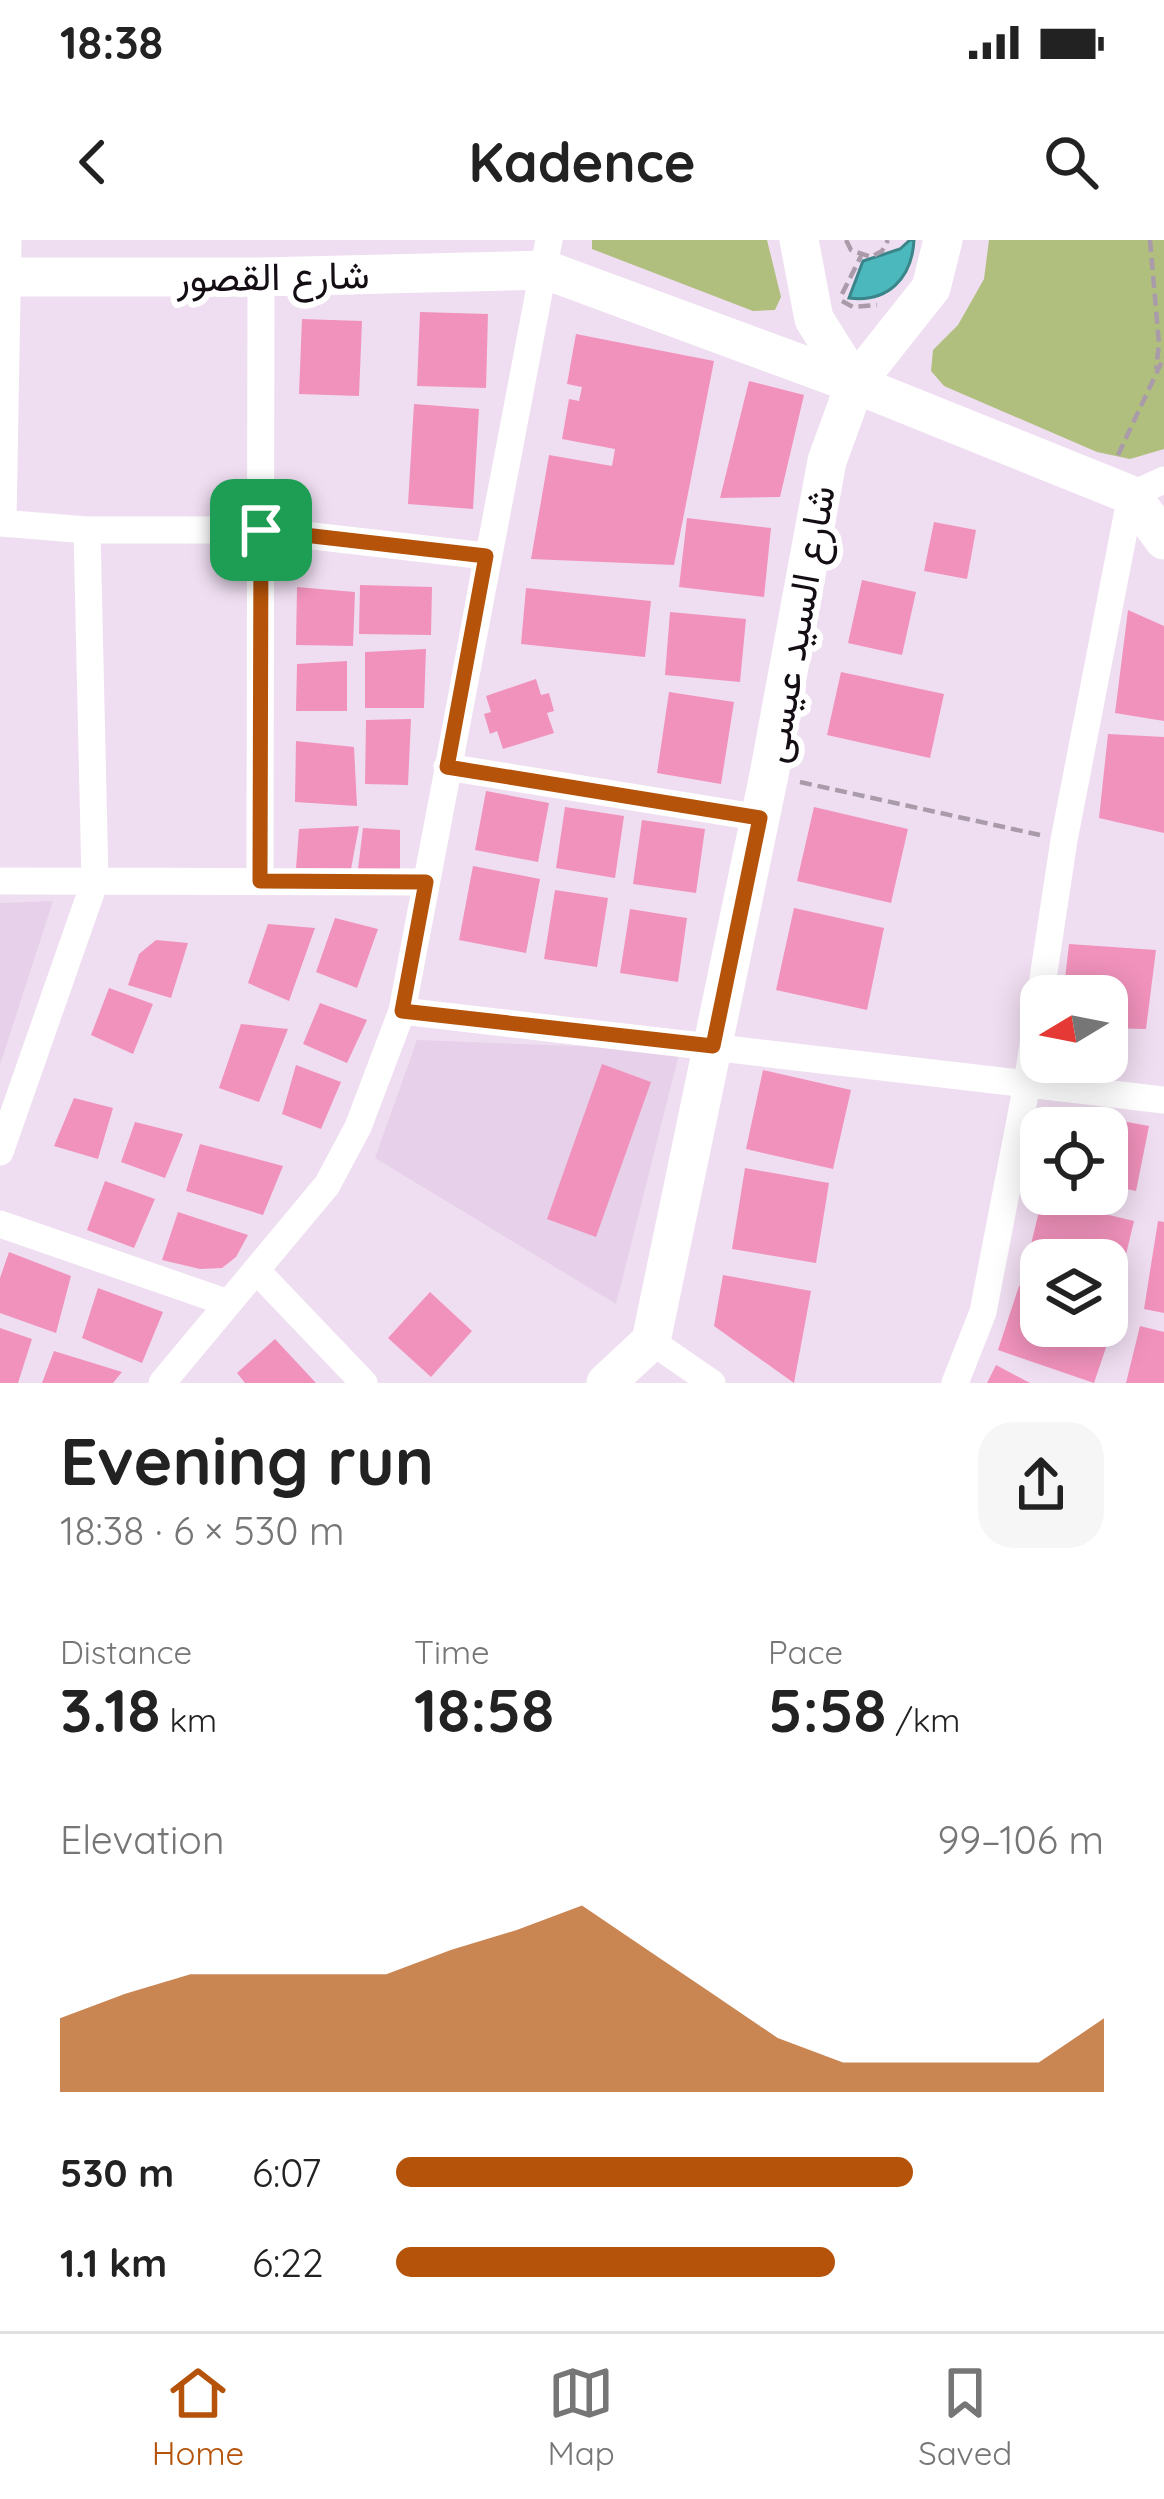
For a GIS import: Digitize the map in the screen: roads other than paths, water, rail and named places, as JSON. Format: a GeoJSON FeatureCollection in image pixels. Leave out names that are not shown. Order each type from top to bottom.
{"type":"FeatureCollection","features":[{"type":"Feature","properties":{"kind":"street"},"geometry":{"type":"LineString","coordinates":[[799,240],[814,319],[855,384]]}},
{"type":"Feature","properties":{"kind":"street","name":"شارع السيد عيسى"},"geometry":{"type":"LineString","coordinates":[[651,1341],[769,775],[827,461],[855,384],[931,288],[943,240]]}},
{"type":"Feature","properties":{"kind":"street"},"geometry":{"type":"LineString","coordinates":[[162,1383],[327,1186],[358,1127],[402,1011],[547,255],[855,384],[1137,478],[1164,540]]}},
{"type":"Feature","properties":{"kind":"street","name":"شارع القصور"},"geometry":{"type":"LineString","coordinates":[[6,265],[261,277],[547,255]]}},
{"type":"Feature","properties":{"kind":"street"},"geometry":{"type":"LineString","coordinates":[[6,265],[2,523],[87,530],[261,530],[486,556]]}},
{"type":"Feature","properties":{"kind":"street"},"geometry":{"type":"LineString","coordinates":[[260,881],[261,277]]}},
{"type":"Feature","properties":{"kind":"street"},"geometry":{"type":"LineString","coordinates":[[955,1383],[983,1312],[1027,1084],[1064,840],[1137,478]]}},
{"type":"Feature","properties":{"kind":"street"},"geometry":{"type":"LineString","coordinates":[[0,1152],[95,881],[87,530]]}},
{"type":"Feature","properties":{"kind":"street"},"geometry":{"type":"LineString","coordinates":[[447,767],[760,818]]}},
{"type":"Feature","properties":{"kind":"street"},"geometry":{"type":"LineString","coordinates":[[0,881],[426,882]]}},
{"type":"Feature","properties":{"kind":"street"},"geometry":{"type":"LineString","coordinates":[[402,1011],[1164,1100]]}},
{"type":"Feature","properties":{"kind":"street"},"geometry":{"type":"LineString","coordinates":[[0,1224],[228,1303]]}},
{"type":"Feature","properties":{"kind":"street"},"geometry":{"type":"LineString","coordinates":[[256,1270],[364,1383]]}},
{"type":"Feature","properties":{"kind":"street"},"geometry":{"type":"LineString","coordinates":[[606,1383],[651,1341],[712,1383]]}},
{"type":"Feature","properties":{"kind":"water"},"geometry":{"type":"Polygon","coordinates":[[[914,240],[908,266],[895,285],[875,296],[849,298],[863,261],[900,249],[914,240]]]}}]}
